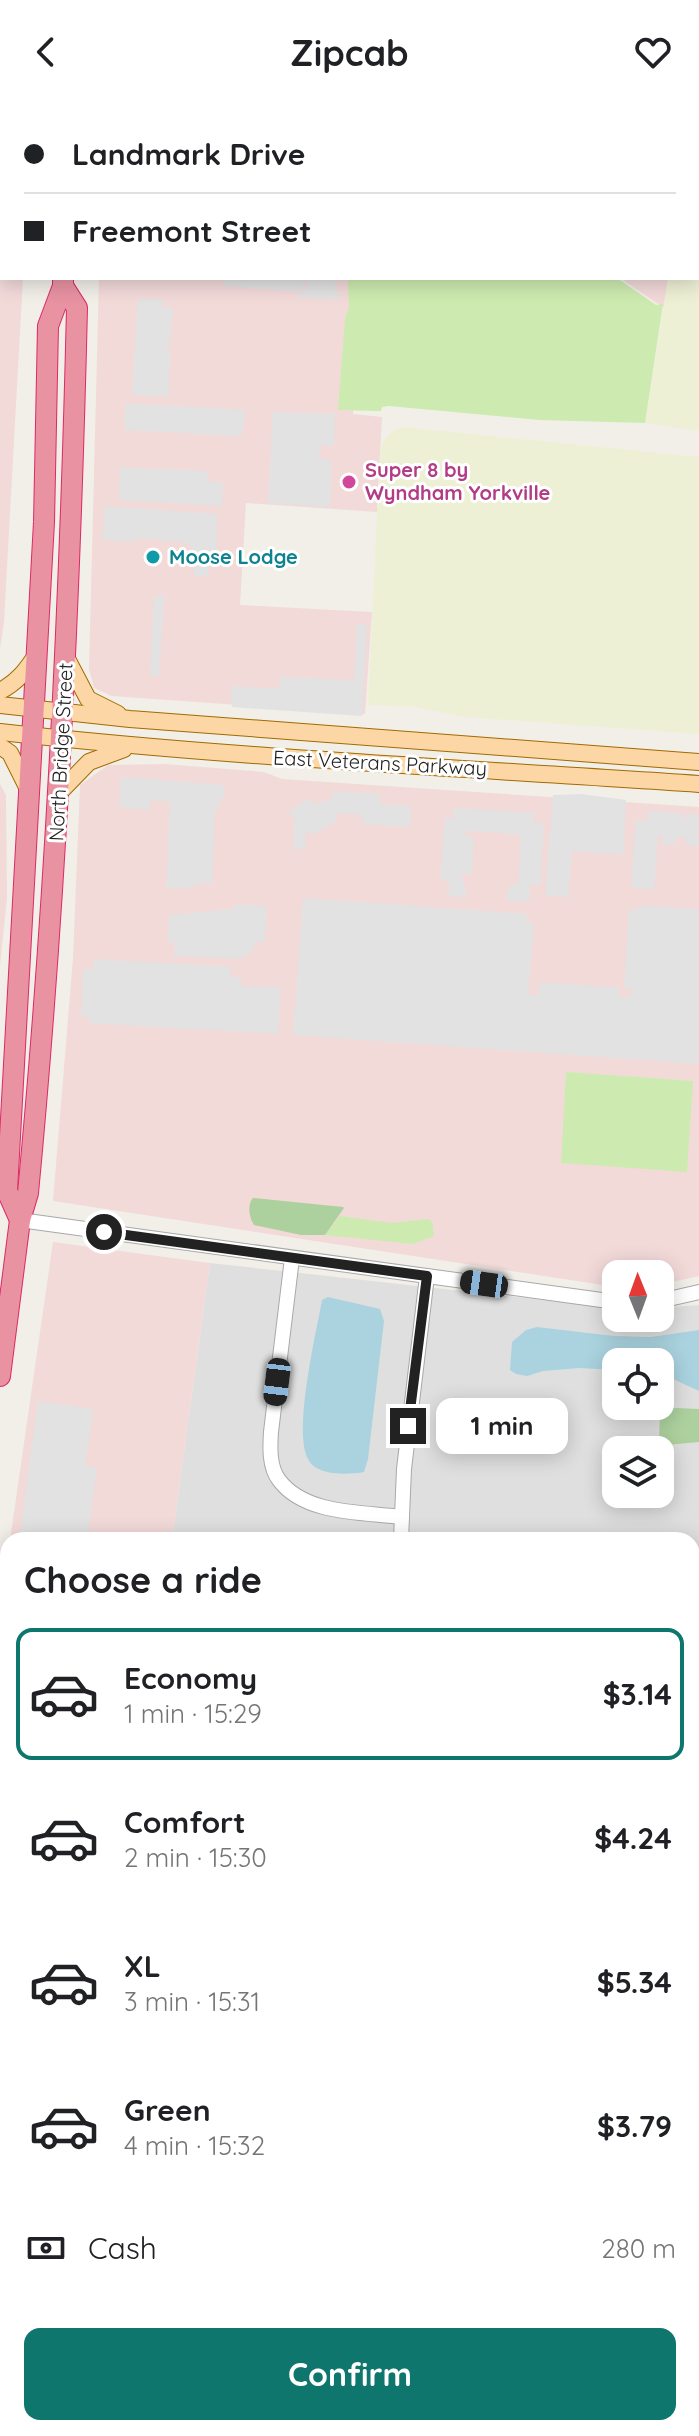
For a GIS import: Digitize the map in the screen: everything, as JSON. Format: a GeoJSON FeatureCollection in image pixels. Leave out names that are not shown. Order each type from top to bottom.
{"type":"FeatureCollection","features":[{"type":"Feature","properties":{"kind":"highway","name":"North Bridge Street"},"geometry":{"type":"LineString","coordinates":[[20,1220],[7,1191],[38,653],[48,326],[63,282]]}},
{"type":"Feature","properties":{"kind":"highway","name":"North Bridge Street"},"geometry":{"type":"LineString","coordinates":[[0,1376],[20,1220],[28,1193],[46,1000],[63,713],[77,308],[63,282]]}},
{"type":"Feature","properties":{"kind":"main road"},"geometry":{"type":"LineString","coordinates":[[0,691],[23,675],[38,653]]}},
{"type":"Feature","properties":{"kind":"main road"},"geometry":{"type":"LineString","coordinates":[[66,656],[88,699],[130,719]]}},
{"type":"Feature","properties":{"kind":"main road","name":"East Veterans Parkway"},"geometry":{"type":"LineString","coordinates":[[0,705],[130,719],[699,762]]}},
{"type":"Feature","properties":{"kind":"main road","name":"East Veterans Parkway"},"geometry":{"type":"LineString","coordinates":[[0,732],[241,756],[699,784]]}},
{"type":"Feature","properties":{"kind":"main road"},"geometry":{"type":"LineString","coordinates":[[0,746],[10,753],[30,794]]}},
{"type":"Feature","properties":{"kind":"main road"},"geometry":{"type":"LineString","coordinates":[[58,794],[89,762],[132,746]]}},
{"type":"Feature","properties":{"kind":"street"},"geometry":{"type":"LineString","coordinates":[[20,1220],[602,1300]]}},
{"type":"Feature","properties":{"kind":"street"},"geometry":{"type":"LineString","coordinates":[[292,1258],[269,1454],[278,1479],[296,1495],[319,1506],[402,1517]]}},
{"type":"Feature","properties":{"kind":"street"},"geometry":{"type":"LineString","coordinates":[[401,1532],[404,1469],[427,1276]]}},
{"type":"Feature","properties":{"kind":"street"},"geometry":{"type":"LineString","coordinates":[[674,1298],[699,1292]]}},
{"type":"Feature","properties":{"kind":"shaded area"},"geometry":{"type":"Polygon","coordinates":[[[0,280],[23,280],[4,622],[0,649],[0,280]]]}},
{"type":"Feature","properties":{"kind":"shaded area"},"geometry":{"type":"Polygon","coordinates":[[[99,280],[361,280],[353,414],[382,417],[377,512],[246,503],[240,605],[372,612],[365,714],[112,696],[94,688],[89,669],[99,280]]]}},
{"type":"Feature","properties":{"kind":"shaded area"},"geometry":{"type":"Polygon","coordinates":[[[223,280],[334,280],[339,300],[295,297],[305,290],[305,282],[301,292],[223,286],[223,280]]]}},
{"type":"Feature","properties":{"kind":"shaded area"},"geometry":{"type":"Polygon","coordinates":[[[623,280],[668,280],[664,308],[623,280]]]}},
{"type":"Feature","properties":{"kind":"shaded area"},"geometry":{"type":"Polygon","coordinates":[[[138,298],[163,300],[162,307],[173,308],[169,346],[160,346],[170,349],[169,397],[132,394],[138,298]]]}},
{"type":"Feature","properties":{"kind":"shaded area"},"geometry":{"type":"Polygon","coordinates":[[[125,403],[244,410],[244,424],[241,436],[125,430],[125,403]]]}},
{"type":"Feature","properties":{"kind":"shaded area"},"geometry":{"type":"Polygon","coordinates":[[[273,412],[335,414],[334,446],[320,446],[319,459],[332,461],[330,507],[268,503],[273,412]]]}},
{"type":"Feature","properties":{"kind":"shaded area"},"geometry":{"type":"Polygon","coordinates":[[[120,467],[208,471],[207,482],[223,482],[222,506],[119,500],[120,467]]]}},
{"type":"Feature","properties":{"kind":"shaded area"},"geometry":{"type":"Polygon","coordinates":[[[105,506],[217,514],[217,558],[209,558],[208,576],[194,576],[195,552],[187,543],[137,538],[137,542],[102,540],[105,506]]]}},
{"type":"Feature","properties":{"kind":"shaded area"},"geometry":{"type":"Polygon","coordinates":[[[154,595],[164,596],[159,676],[150,676],[154,595]]]}},
{"type":"Feature","properties":{"kind":"shaded area"},"geometry":{"type":"Polygon","coordinates":[[[357,624],[367,625],[362,716],[232,707],[231,687],[234,686],[279,689],[280,677],[354,680],[357,624]]]}},
{"type":"Feature","properties":{"kind":"shaded area"},"geometry":{"type":"Polygon","coordinates":[[[165,764],[264,772],[282,779],[699,807],[699,1276],[674,1282],[674,1260],[602,1260],[602,1285],[53,1201],[73,958],[80,785],[108,765],[165,764]]]}},
{"type":"Feature","properties":{"kind":"shaded area"},"geometry":{"type":"Polygon","coordinates":[[[121,777],[225,785],[224,795],[215,811],[212,884],[200,883],[186,889],[166,888],[170,802],[150,800],[149,810],[119,807],[121,777]]]}},
{"type":"Feature","properties":{"kind":"shaded area"},"geometry":{"type":"Polygon","coordinates":[[[0,784],[6,795],[7,899],[0,965],[0,784]]]}},
{"type":"Feature","properties":{"kind":"shaded area"},"geometry":{"type":"Polygon","coordinates":[[[333,791],[379,794],[380,804],[411,806],[410,827],[363,824],[362,815],[336,813],[337,821],[313,835],[306,830],[305,849],[293,849],[295,820],[288,812],[309,798],[315,804],[331,799],[333,791]]]}},
{"type":"Feature","properties":{"kind":"shaded area"},"geometry":{"type":"Polygon","coordinates":[[[581,794],[626,800],[623,855],[572,851],[568,897],[545,896],[553,795],[581,794]]]}},
{"type":"Feature","properties":{"kind":"shaded area"},"geometry":{"type":"Polygon","coordinates":[[[454,808],[534,813],[534,822],[544,824],[540,885],[530,884],[529,902],[506,900],[506,892],[512,884],[518,883],[521,835],[492,832],[465,831],[466,836],[474,837],[472,874],[462,874],[467,897],[445,896],[449,893],[450,882],[440,879],[445,818],[453,819],[454,808]]]}},
{"type":"Feature","properties":{"kind":"shaded area"},"geometry":{"type":"Polygon","coordinates":[[[649,811],[683,814],[684,823],[687,814],[699,815],[699,846],[687,846],[686,838],[676,837],[674,845],[662,844],[662,836],[658,835],[654,889],[631,888],[636,820],[648,821],[649,811]]]}},
{"type":"Feature","properties":{"kind":"shaded area"},"geometry":{"type":"Polygon","coordinates":[[[303,898],[527,914],[526,922],[534,922],[528,994],[539,995],[540,982],[620,988],[620,997],[625,998],[633,990],[624,988],[629,909],[638,910],[639,905],[699,909],[699,1064],[293,1035],[303,898]]]}},
{"type":"Feature","properties":{"kind":"shaded area"},"geometry":{"type":"Polygon","coordinates":[[[235,904],[266,906],[265,942],[255,942],[253,950],[241,959],[174,956],[175,943],[168,942],[169,915],[234,909],[235,904]]]}},
{"type":"Feature","properties":{"kind":"shaded area"},"geometry":{"type":"Polygon","coordinates":[[[94,959],[231,967],[230,977],[241,977],[241,986],[281,987],[278,1034],[89,1023],[89,1018],[81,1016],[83,969],[93,969],[94,959]]]}},
{"type":"Feature","properties":{"kind":"shaded area"},"geometry":{"type":"Polygon","coordinates":[[[53,1242],[210,1263],[173,1532],[11,1532],[53,1242]]]}},
{"type":"Feature","properties":{"kind":"shaded area"},"geometry":{"type":"Polygon","coordinates":[[[210,1263],[602,1306],[602,1332],[674,1332],[674,1307],[699,1305],[699,1532],[173,1532],[210,1263]]]}},
{"type":"Feature","properties":{"kind":"shaded area"},"geometry":{"type":"Polygon","coordinates":[[[38,1401],[93,1409],[85,1466],[97,1468],[88,1532],[20,1532],[38,1401]]]}},
{"type":"Feature","properties":{"kind":"green space"},"geometry":{"type":"Polygon","coordinates":[[[348,280],[620,280],[656,305],[663,304],[645,423],[539,420],[389,406],[382,407],[381,411],[338,410],[345,319],[349,307],[348,280]]]}},
{"type":"Feature","properties":{"kind":"green space"},"geometry":{"type":"Polygon","coordinates":[[[668,280],[699,280],[699,431],[645,423],[668,280]]]}},
{"type":"Feature","properties":{"kind":"green space"},"geometry":{"type":"Polygon","coordinates":[[[402,427],[699,457],[699,734],[465,717],[416,707],[368,705],[380,451],[384,440],[402,427]]]}},
{"type":"Feature","properties":{"kind":"green space"},"geometry":{"type":"Polygon","coordinates":[[[566,1072],[693,1081],[687,1172],[561,1163],[566,1072]]]}},
{"type":"Feature","properties":{"kind":"green space"},"geometry":{"type":"Polygon","coordinates":[[[253,1198],[344,1208],[325,1235],[301,1235],[254,1225],[249,1211],[253,1198]]]}},
{"type":"Feature","properties":{"kind":"green space"},"geometry":{"type":"Polygon","coordinates":[[[340,1216],[392,1223],[429,1219],[434,1236],[413,1244],[325,1235],[340,1216]]]}},
{"type":"Feature","properties":{"kind":"green space"},"geometry":{"type":"Polygon","coordinates":[[[674,1408],[699,1409],[699,1442],[674,1444],[674,1436],[659,1436],[660,1420],[674,1420],[674,1408]]]}},
{"type":"Feature","properties":{"kind":"water"},"geometry":{"type":"Polygon","coordinates":[[[328,1297],[380,1309],[384,1321],[364,1472],[341,1474],[318,1469],[308,1459],[304,1445],[307,1381],[322,1300],[328,1297]]]}},
{"type":"Feature","properties":{"kind":"water"},"geometry":{"type":"Polygon","coordinates":[[[537,1327],[651,1337],[699,1330],[699,1391],[674,1379],[674,1348],[602,1348],[602,1369],[543,1371],[527,1376],[516,1374],[510,1370],[512,1342],[526,1330],[537,1327]]]}},
{"type":"Feature","properties":{"kind":"place","name":"Super 8 by Wyndham Yorkville"},"geometry":{"type":"Point","coordinates":[349,482]}},
{"type":"Feature","properties":{"kind":"place","name":"Moose Lodge"},"geometry":{"type":"Point","coordinates":[153,557]}},
{"type":"Feature","properties":{"kind":"route"},"geometry":{"type":"LineString","coordinates":[[104,1232],[427,1276],[408,1426]]}}]}
